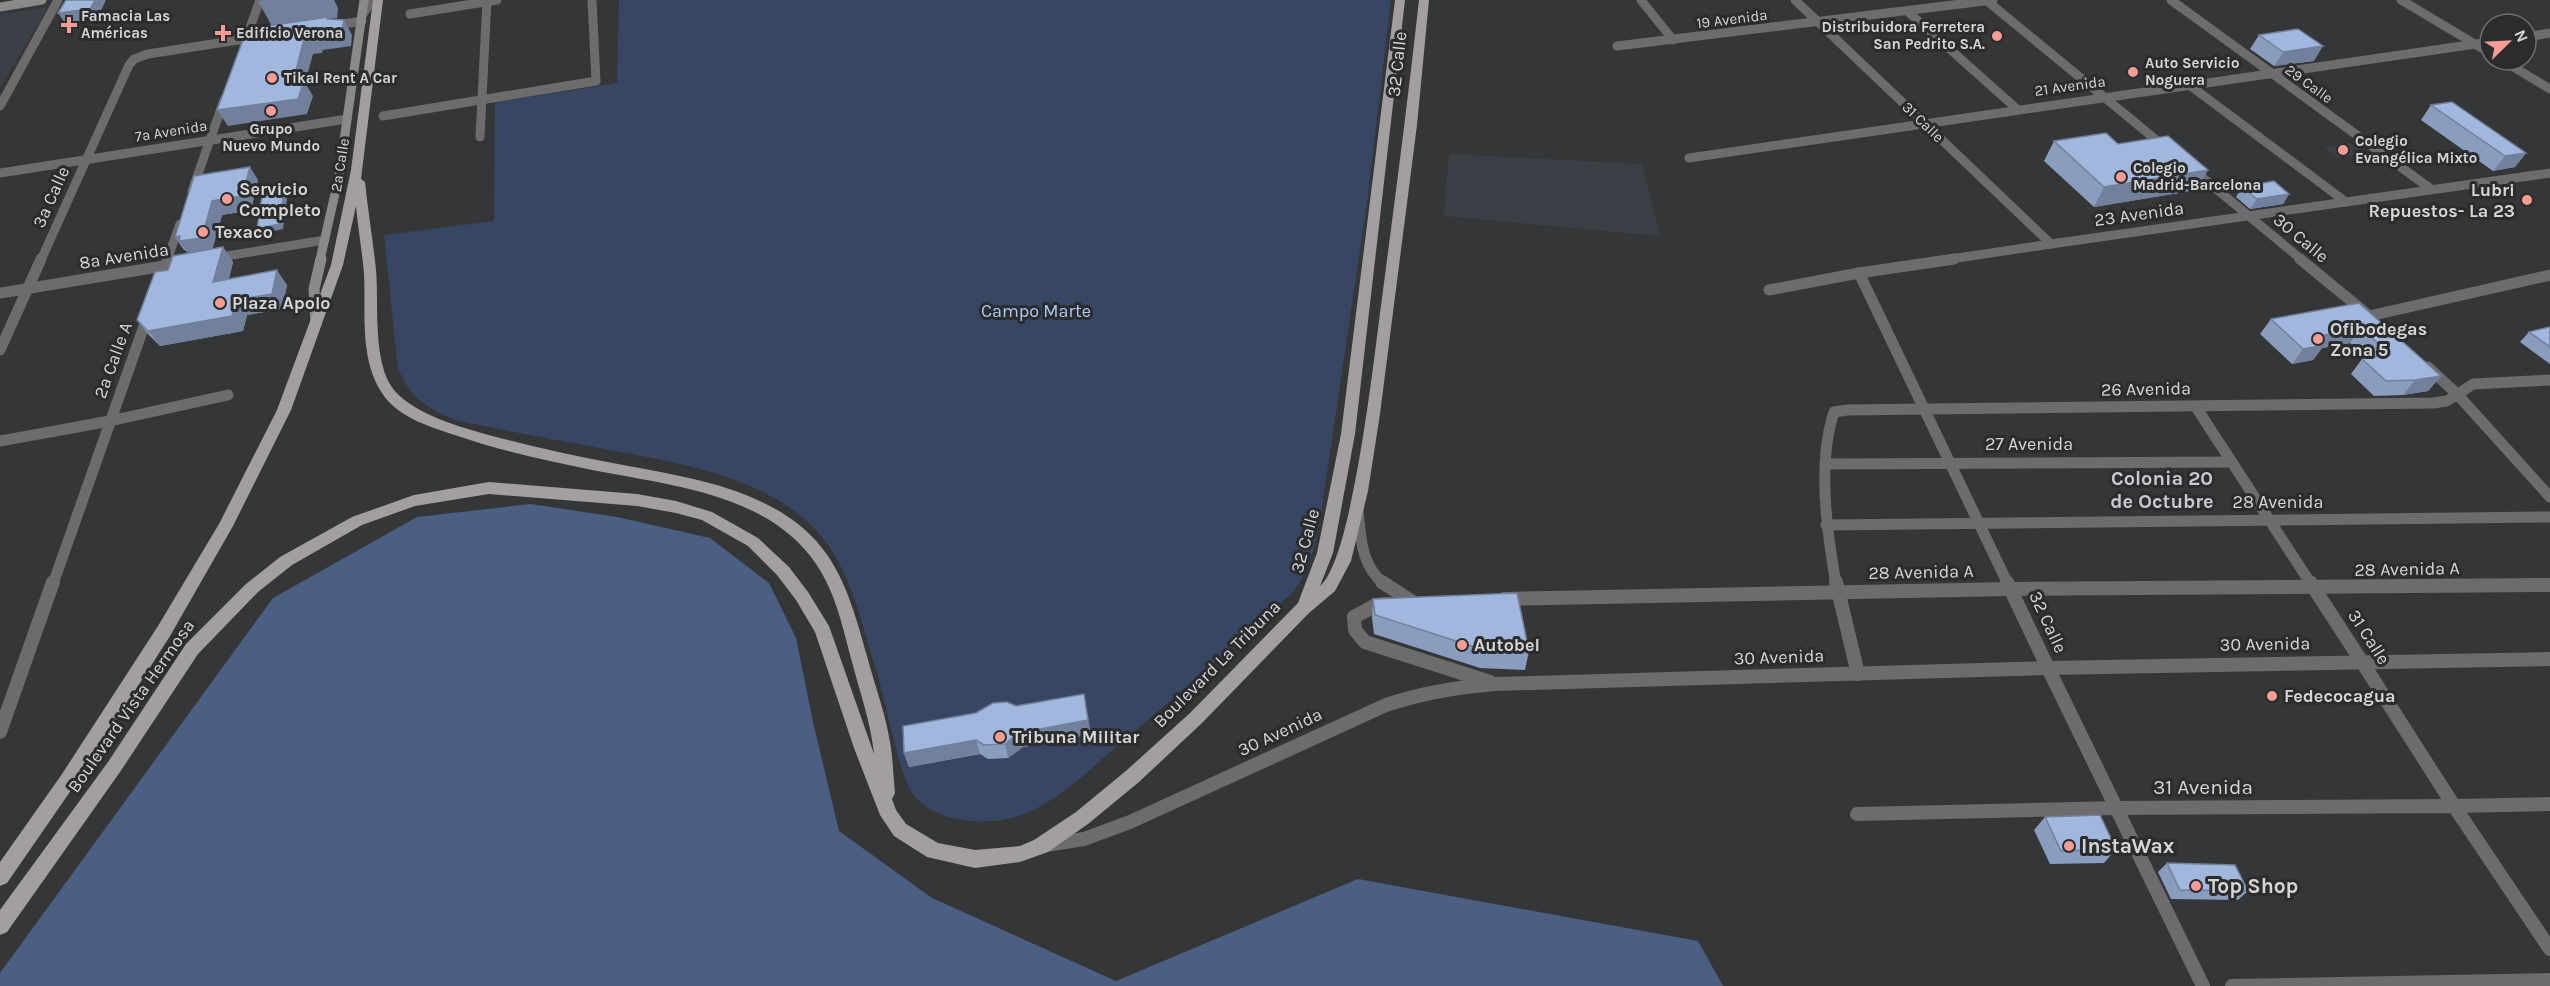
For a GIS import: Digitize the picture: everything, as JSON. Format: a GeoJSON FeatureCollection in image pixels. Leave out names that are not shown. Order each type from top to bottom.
{"type":"FeatureCollection","features":[{"type":"Feature","properties":{"kind":"main road"},"geometry":{"type":"LineString","coordinates":[[0,7],[42,0]]}},
{"type":"Feature","properties":{"kind":"main road","name":"2a Calle"},"geometry":{"type":"LineString","coordinates":[[316,325],[314,289],[339,176],[364,0]]}},
{"type":"Feature","properties":{"kind":"main road","name":"2a Calle"},"geometry":{"type":"LineString","coordinates":[[316,325],[337,265],[357,170],[378,0]]}},
{"type":"Feature","properties":{"kind":"main road","name":"32 Calle"},"geometry":{"type":"LineString","coordinates":[[1302,608],[1325,553],[1348,434],[1400,0]]}},
{"type":"Feature","properties":{"kind":"main road","name":"32 Calle"},"geometry":{"type":"LineString","coordinates":[[1302,608],[1329,586],[1334,578],[1343,561],[1358,506],[1373,414],[1411,125],[1424,0]]}},
{"type":"Feature","properties":{"kind":"main road"},"geometry":{"type":"LineString","coordinates":[[357,170],[369,271],[374,353],[389,394],[411,412],[498,445],[699,485],[729,495],[761,509],[809,543],[825,563],[834,582],[855,644],[880,730],[889,815]]}},
{"type":"Feature","properties":{"kind":"main road","name":"Boulevard Vista Hermosa"},"geometry":{"type":"LineString","coordinates":[[0,877],[81,761],[197,577],[247,485],[284,410],[316,325]]}},
{"type":"Feature","properties":{"kind":"main road","name":"Boulevard Vista Hermosa"},"geometry":{"type":"LineString","coordinates":[[0,926],[114,767],[192,649],[252,588],[286,561],[357,521],[414,501],[489,488],[637,500],[676,507],[706,516],[753,542],[783,571],[802,596],[823,631],[863,748],[889,815]]}},
{"type":"Feature","properties":{"kind":"main road","name":"Boulevard La Tribuna"},"geometry":{"type":"LineString","coordinates":[[889,815],[900,830],[916,842],[954,857],[998,858],[1020,854],[1041,846],[1082,818],[1133,777],[1200,714],[1302,608]]}},
{"type":"Feature","properties":{"kind":"street"},"geometry":{"type":"LineString","coordinates":[[0,106],[58,0]]}},
{"type":"Feature","properties":{"kind":"street"},"geometry":{"type":"LineString","coordinates":[[242,50],[260,0]]}},
{"type":"Feature","properties":{"kind":"street"},"geometry":{"type":"LineString","coordinates":[[316,28],[362,17],[372,0]]}},
{"type":"Feature","properties":{"kind":"street"},"geometry":{"type":"LineString","coordinates":[[410,14],[497,0]]}},
{"type":"Feature","properties":{"kind":"street"},"geometry":{"type":"LineString","coordinates":[[383,116],[596,81],[592,0]]}},
{"type":"Feature","properties":{"kind":"street"},"geometry":{"type":"LineString","coordinates":[[1641,0],[1673,40]]}},
{"type":"Feature","properties":{"kind":"street","name":"31 Calle"},"geometry":{"type":"LineString","coordinates":[[1795,0],[2051,244]]}},
{"type":"Feature","properties":{"kind":"street"},"geometry":{"type":"LineString","coordinates":[[1987,0],[2176,156]]}},
{"type":"Feature","properties":{"kind":"street","name":"19 Avenida"},"geometry":{"type":"LineString","coordinates":[[1617,46],[1993,0]]}},
{"type":"Feature","properties":{"kind":"street","name":"29 Calle"},"geometry":{"type":"LineString","coordinates":[[2171,0],[2431,189]]}},
{"type":"Feature","properties":{"kind":"street"},"geometry":{"type":"LineString","coordinates":[[2401,0],[2478,46]]}},
{"type":"Feature","properties":{"kind":"street"},"geometry":{"type":"LineString","coordinates":[[480,137],[487,1]]}},
{"type":"Feature","properties":{"kind":"street"},"geometry":{"type":"LineString","coordinates":[[1907,11],[2017,109]]}},
{"type":"Feature","properties":{"kind":"street"},"geometry":{"type":"LineString","coordinates":[[246,39],[258,37]]}},
{"type":"Feature","properties":{"kind":"street","name":"3a Calle"},"geometry":{"type":"LineString","coordinates":[[0,350],[129,65],[134,59],[148,54],[246,39]]}},
{"type":"Feature","properties":{"kind":"street","name":"21 Avenida"},"geometry":{"type":"LineString","coordinates":[[1689,158],[2103,96],[2478,44]]}},
{"type":"Feature","properties":{"kind":"street"},"geometry":{"type":"LineString","coordinates":[[2522,72],[2550,89]]}},
{"type":"Feature","properties":{"kind":"street"},"geometry":{"type":"LineString","coordinates":[[2188,84],[2346,202]]}},
{"type":"Feature","properties":{"kind":"street","name":"2a Calle A"},"geometry":{"type":"LineString","coordinates":[[0,732],[227,93]]}},
{"type":"Feature","properties":{"kind":"street","name":"7a Avenida"},"geometry":{"type":"LineString","coordinates":[[0,173],[347,119]]}},
{"type":"Feature","properties":{"kind":"street","name":"30 Calle"},"geometry":{"type":"LineString","coordinates":[[2185,163],[2374,319],[2550,275]]}},
{"type":"Feature","properties":{"kind":"street","name":"23 Avenida"},"geometry":{"type":"LineString","coordinates":[[1769,290],[1859,273],[2550,172]]}},
{"type":"Feature","properties":{"kind":"street"},"geometry":{"type":"LineString","coordinates":[[200,260],[325,240]]}},
{"type":"Feature","properties":{"kind":"street","name":"8a Avenida"},"geometry":{"type":"LineString","coordinates":[[0,293],[177,264]]}},
{"type":"Feature","properties":{"kind":"street","name":"32 Calle"},"geometry":{"type":"LineString","coordinates":[[1859,273],[2203,986]]}},
{"type":"Feature","properties":{"kind":"street"},"geometry":{"type":"LineString","coordinates":[[2419,358],[2457,394],[2550,497]]}},
{"type":"Feature","properties":{"kind":"street"},"geometry":{"type":"LineString","coordinates":[[2457,394],[2473,384],[2486,382],[2550,380]]}},
{"type":"Feature","properties":{"kind":"street","name":"26 Avenida"},"geometry":{"type":"LineString","coordinates":[[1826,464],[1834,412],[2433,403],[2447,401],[2457,394]]}},
{"type":"Feature","properties":{"kind":"street"},"geometry":{"type":"LineString","coordinates":[[0,441],[110,421],[228,395]]}},
{"type":"Feature","properties":{"kind":"street","name":"31 Calle"},"geometry":{"type":"LineString","coordinates":[[2196,407],[2454,806],[2550,949]]}},
{"type":"Feature","properties":{"kind":"street","name":"27 Avenida"},"geometry":{"type":"LineString","coordinates":[[1826,464],[2232,462]]}},
{"type":"Feature","properties":{"kind":"street"},"geometry":{"type":"LineString","coordinates":[[1826,464],[1826,525],[1837,592],[1858,674]]}},
{"type":"Feature","properties":{"kind":"street"},"geometry":{"type":"LineString","coordinates":[[1358,506],[1363,557],[1366,565],[1380,581],[1417,601],[1376,605],[1363,611],[1354,617],[1354,631],[1369,645],[1495,684]]}},
{"type":"Feature","properties":{"kind":"street","name":"28 Avenida"},"geometry":{"type":"LineString","coordinates":[[1826,525],[1979,521],[2550,517]]}},
{"type":"Feature","properties":{"kind":"street","name":"28 Avenida A"},"geometry":{"type":"LineString","coordinates":[[1494,599],[2011,589],[2550,585]]}},
{"type":"Feature","properties":{"kind":"street","name":"30 Avenida"},"geometry":{"type":"LineString","coordinates":[[1041,846],[1084,839],[1130,822],[1396,702],[1416,694],[1450,688],[1495,684],[2048,668],[2550,659]]}},
{"type":"Feature","properties":{"kind":"street","name":"31 Avenida"},"geometry":{"type":"LineString","coordinates":[[1857,814],[2116,808],[2550,804]]}},
{"type":"Feature","properties":{"kind":"street"},"geometry":{"type":"LineString","coordinates":[[2232,986],[2550,980]]}},
{"type":"Feature","properties":{"kind":"shaded area"},"geometry":{"type":"Polygon","coordinates":[[[48,7],[0,88],[0,15],[48,7]]]}},
{"type":"Feature","properties":{"kind":"shaded area","name":"Colegio Evangélica Mixto"},"geometry":{"type":"Polygon","coordinates":[[[2350,143],[2363,153],[2337,158],[2324,148],[2350,143]]]}},
{"type":"Feature","properties":{"kind":"shaded area"},"geometry":{"type":"Polygon","coordinates":[[[1449,154],[1642,164],[1660,236],[1444,216],[1449,154]]]}},
{"type":"Feature","properties":{"kind":"shaded area"},"geometry":{"type":"Polygon","coordinates":[[[531,504],[617,517],[710,538],[769,583],[796,638],[839,831],[932,898],[1116,981],[1358,879],[1698,941],[1723,986],[0,986],[0,973],[273,598],[417,517],[531,504]]]}},
{"type":"Feature","properties":{"kind":"green space","name":"Campo Marte"},"geometry":{"type":"Polygon","coordinates":[[[619,0],[1391,0],[1367,203],[1320,520],[1306,570],[1289,596],[1185,688],[1065,790],[1027,813],[999,820],[968,821],[939,813],[915,797],[904,774],[881,686],[845,574],[824,539],[810,524],[788,507],[738,481],[711,472],[455,420],[420,401],[403,379],[398,369],[384,235],[494,221],[495,102],[617,83],[619,0]]]}},
{"type":"Feature","properties":{"kind":"building"},"geometry":{"type":"Polygon","coordinates":[[[66,0],[95,0],[90,9],[58,13],[66,0]]]}},
{"type":"Feature","properties":{"kind":"building"},"geometry":{"type":"Polygon","coordinates":[[[328,17],[327,19],[344,20],[342,31],[314,35],[314,37],[304,39],[293,82],[304,80],[298,99],[217,110],[247,29],[328,17]]]}},
{"type":"Feature","properties":{"kind":"building"},"geometry":{"type":"Polygon","coordinates":[[[2298,29],[2323,46],[2283,52],[2259,35],[2298,29]]]}},
{"type":"Feature","properties":{"kind":"building"},"geometry":{"type":"Polygon","coordinates":[[[2452,102],[2526,153],[2505,156],[2431,105],[2452,102]]]}},
{"type":"Feature","properties":{"kind":"building"},"geometry":{"type":"Polygon","coordinates":[[[2106,133],[2118,144],[2168,136],[2208,170],[2104,187],[2054,141],[2106,133]]]}},
{"type":"Feature","properties":{"kind":"building"},"geometry":{"type":"Polygon","coordinates":[[[250,167],[242,196],[212,201],[202,238],[179,241],[180,236],[175,237],[194,176],[250,167]]]}},
{"type":"Feature","properties":{"kind":"building"},"geometry":{"type":"Polygon","coordinates":[[[2274,181],[2289,194],[2257,199],[2242,187],[2274,181]]]}},
{"type":"Feature","properties":{"kind":"building","name":"Texaco"},"geometry":{"type":"Polygon","coordinates":[[[285,186],[279,224],[257,229],[263,190],[285,186]]]}},
{"type":"Feature","properties":{"kind":"building"},"geometry":{"type":"Polygon","coordinates":[[[223,247],[213,282],[277,270],[272,294],[236,300],[232,316],[148,331],[137,320],[155,272],[168,270],[173,256],[223,247]]]}},
{"type":"Feature","properties":{"kind":"building"},"geometry":{"type":"Polygon","coordinates":[[[2359,303],[2441,376],[2386,381],[2362,359],[2390,354],[2361,328],[2315,337],[2324,345],[2303,349],[2271,319],[2359,303]]]}},
{"type":"Feature","properties":{"kind":"building"},"geometry":{"type":"Polygon","coordinates":[[[2549,327],[2550,347],[2529,332],[2549,327]]]}},
{"type":"Feature","properties":{"kind":"building"},"geometry":{"type":"Polygon","coordinates":[[[1517,593],[1529,651],[1484,650],[1375,615],[1373,599],[1517,593]]]}},
{"type":"Feature","properties":{"kind":"building"},"geometry":{"type":"Polygon","coordinates":[[[1084,694],[1088,720],[1019,733],[1005,744],[984,745],[976,740],[904,753],[903,726],[976,713],[993,703],[1007,702],[1016,706],[1084,694]]]}},
{"type":"Feature","properties":{"kind":"building"},"geometry":{"type":"Polygon","coordinates":[[[2100,815],[2116,849],[2061,851],[2045,817],[2100,815]]]}},
{"type":"Feature","properties":{"kind":"building"},"geometry":{"type":"Polygon","coordinates":[[[2167,863],[2235,865],[2248,891],[2180,890],[2167,863]]]}},
{"type":"Feature","properties":{"kind":"place","name":"Famacia Las Américas"},"geometry":{"type":"Point","coordinates":[69,25]}},
{"type":"Feature","properties":{"kind":"place","name":"Edificio Verona"},"geometry":{"type":"Point","coordinates":[223,33]}},
{"type":"Feature","properties":{"kind":"place","name":"Distribuidora Ferretera San Pedrito S.A."},"geometry":{"type":"Point","coordinates":[1997,36]}},
{"type":"Feature","properties":{"kind":"place","name":"Auto Servicio Noguera"},"geometry":{"type":"Point","coordinates":[2133,72]}},
{"type":"Feature","properties":{"kind":"place","name":"Tikal Rent A Car"},"geometry":{"type":"Point","coordinates":[272,78]}},
{"type":"Feature","properties":{"kind":"place","name":"Grupo Nuevo Mundo"},"geometry":{"type":"Point","coordinates":[271,111]}},
{"type":"Feature","properties":{"kind":"place","name":"Colegio Evangélica Mixto"},"geometry":{"type":"Point","coordinates":[2343,150]}},
{"type":"Feature","properties":{"kind":"place","name":"Colegio Madrid-Barcelona"},"geometry":{"type":"Point","coordinates":[2121,177]}},
{"type":"Feature","properties":{"kind":"place","name":"Servicio Completo"},"geometry":{"type":"Point","coordinates":[227,199]}},
{"type":"Feature","properties":{"kind":"place","name":"Lubri Repuestos- La 23"},"geometry":{"type":"Point","coordinates":[2527,200]}},
{"type":"Feature","properties":{"kind":"place","name":"Texaco"},"geometry":{"type":"Point","coordinates":[203,232]}},
{"type":"Feature","properties":{"kind":"place","name":"Plaza Apolo"},"geometry":{"type":"Point","coordinates":[220,303]}},
{"type":"Feature","properties":{"kind":"place","name":"Ofibodegas Zona 5"},"geometry":{"type":"Point","coordinates":[2318,339]}},
{"type":"Feature","properties":{"kind":"place","name":"Autobel"},"geometry":{"type":"Point","coordinates":[1462,645]}},
{"type":"Feature","properties":{"kind":"place","name":"Fedecocagua"},"geometry":{"type":"Point","coordinates":[2272,696]}},
{"type":"Feature","properties":{"kind":"place","name":"Tribuna Militar"},"geometry":{"type":"Point","coordinates":[1000,737]}},
{"type":"Feature","properties":{"kind":"place","name":"InstaWax"},"geometry":{"type":"Point","coordinates":[2069,846]}},
{"type":"Feature","properties":{"kind":"place","name":"Top Shop"},"geometry":{"type":"Point","coordinates":[2196,886]}},
{"type":"Feature","properties":{"kind":"district","name":"Colonia 20 de Octubre"},"geometry":{"type":"Point","coordinates":[2162,490]}}]}
